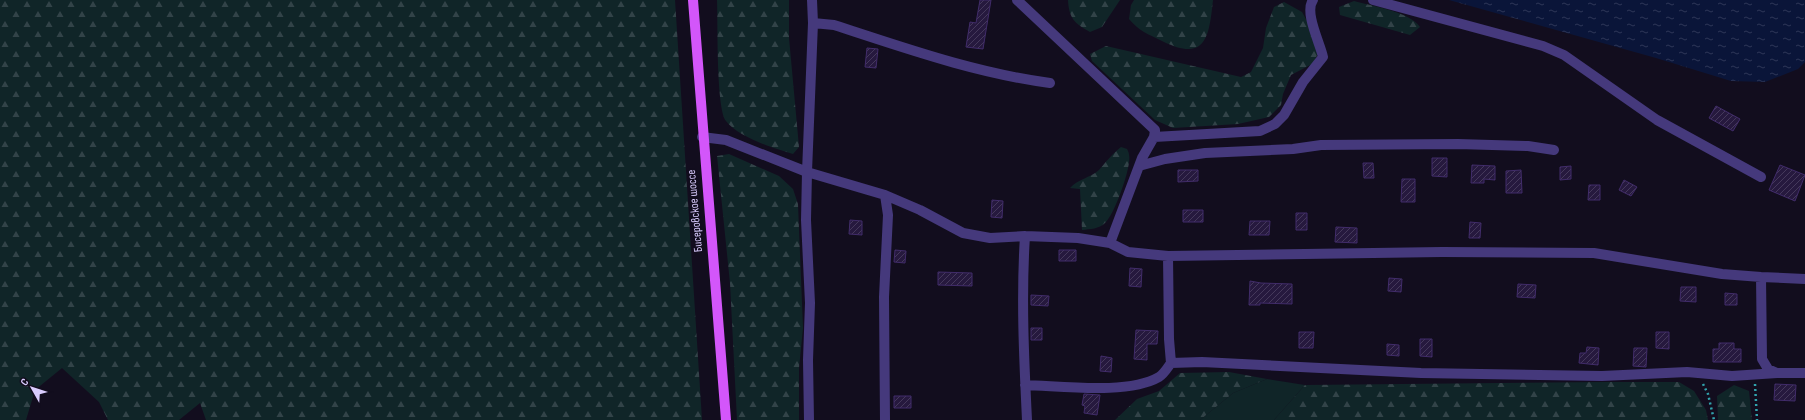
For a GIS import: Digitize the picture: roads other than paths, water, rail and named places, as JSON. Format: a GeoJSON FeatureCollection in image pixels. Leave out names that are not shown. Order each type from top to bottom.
{"type":"FeatureCollection","features":[{"type":"Feature","properties":{"kind":"main road","name":"Бисеровское шоссе"},"geometry":{"type":"LineString","coordinates":[[693,0],[702,137],[726,420]]}},
{"type":"Feature","properties":{"kind":"street"},"geometry":{"type":"LineString","coordinates":[[809,420],[808,360],[810,302],[806,220],[813,22],[812,0]]}},
{"type":"Feature","properties":{"kind":"street"},"geometry":{"type":"LineString","coordinates":[[1017,0],[1155,130],[1154,137],[1139,166],[1110,242]]}},
{"type":"Feature","properties":{"kind":"street"},"geometry":{"type":"LineString","coordinates":[[1154,137],[1260,131],[1275,124],[1291,106],[1303,82],[1323,57],[1321,45],[1310,15],[1311,2],[1313,0]]}},
{"type":"Feature","properties":{"kind":"street"},"geometry":{"type":"LineString","coordinates":[[1373,0],[1543,46],[1564,55],[1657,120],[1761,177]]}},
{"type":"Feature","properties":{"kind":"street"},"geometry":{"type":"LineString","coordinates":[[813,22],[834,25],[959,65],[1010,78],[1050,84]]}},
{"type":"Feature","properties":{"kind":"street"},"geometry":{"type":"LineString","coordinates":[[702,137],[726,140],[807,172],[885,195],[920,210],[963,233],[990,238],[1025,236],[1078,238],[1110,242],[1128,252],[1168,256],[1442,252],[1594,254],[1682,268],[1761,277],[1805,279]]}},
{"type":"Feature","properties":{"kind":"street"},"geometry":{"type":"LineString","coordinates":[[1139,166],[1165,159],[1205,153],[1293,149],[1321,145],[1458,144],[1528,146],[1554,150]]}},
{"type":"Feature","properties":{"kind":"street"},"geometry":{"type":"LineString","coordinates":[[885,195],[888,215],[884,297],[885,420]]}},
{"type":"Feature","properties":{"kind":"street"},"geometry":{"type":"LineString","coordinates":[[1025,236],[1023,264],[1023,335],[1027,420]]}},
{"type":"Feature","properties":{"kind":"street"},"geometry":{"type":"LineString","coordinates":[[1025,385],[1119,387],[1146,383],[1161,376],[1171,363],[1169,339],[1168,256]]}},
{"type":"Feature","properties":{"kind":"street"},"geometry":{"type":"LineString","coordinates":[[1761,277],[1762,359],[1768,369],[1778,373]]}},
{"type":"Feature","properties":{"kind":"street"},"geometry":{"type":"LineString","coordinates":[[1171,363],[1202,362],[1421,373],[1602,376],[1687,372],[1732,376],[1805,373]]}},
{"type":"Feature","properties":{"kind":"water"},"geometry":{"type":"Polygon","coordinates":[[[1449,0],[1805,0],[1805,62],[1798,69],[1765,82],[1731,81],[1656,58],[1449,0]]]}}]}
